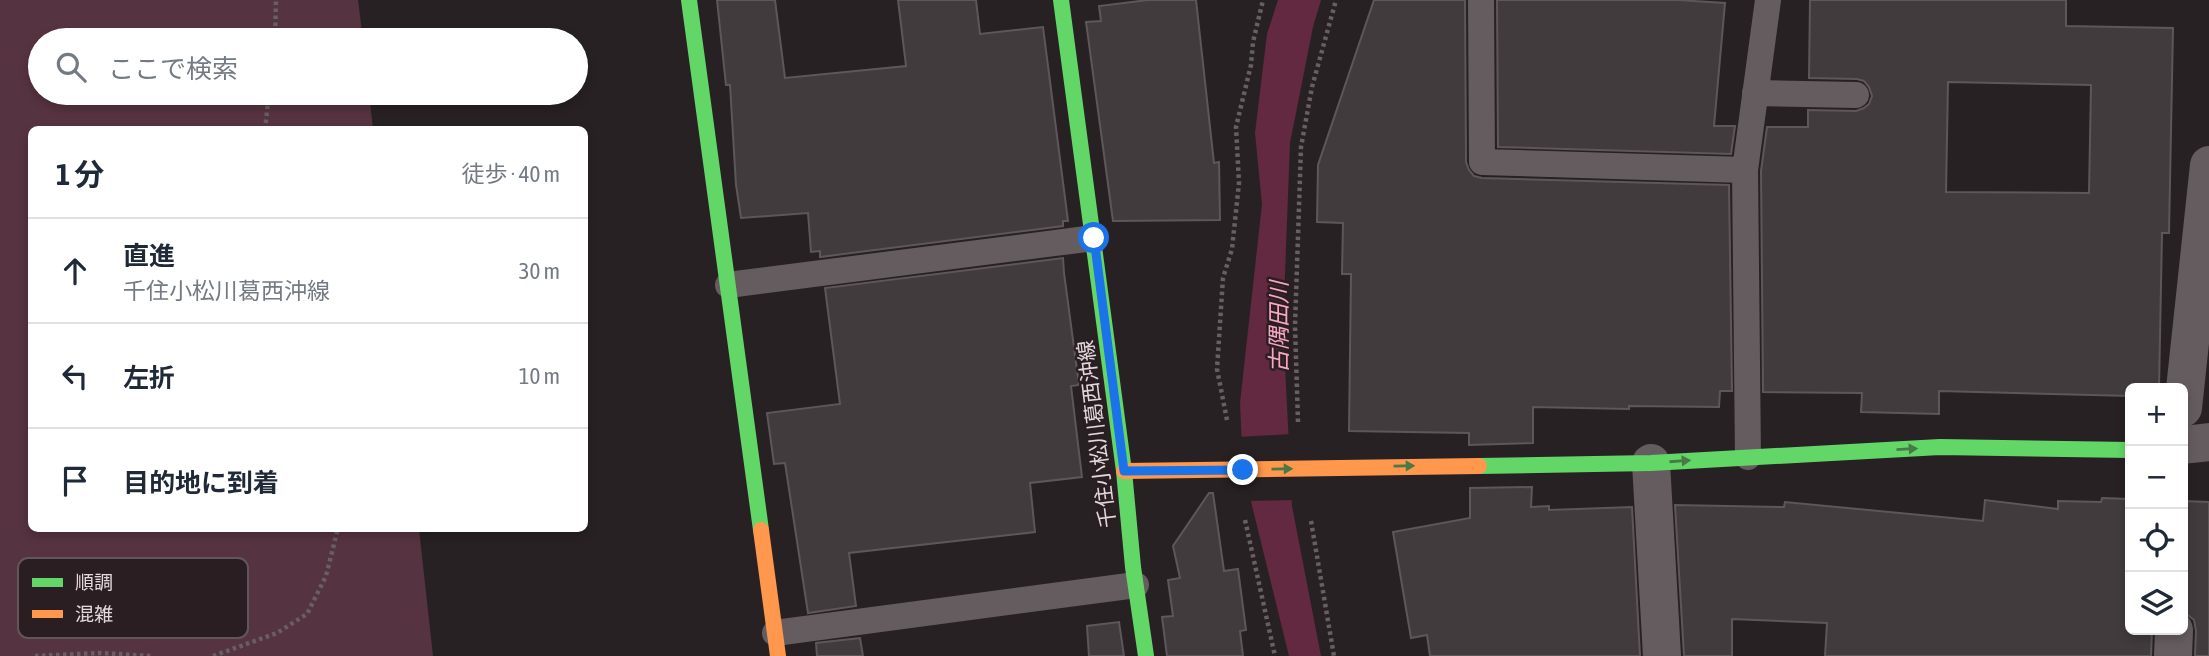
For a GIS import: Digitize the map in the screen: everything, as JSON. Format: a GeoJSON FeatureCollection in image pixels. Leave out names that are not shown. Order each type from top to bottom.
{"type":"FeatureCollection","features":[{"type":"Feature","properties":{"kind":"street"},"geometry":{"type":"LineString","coordinates":[[689,0],[777,645]]}},
{"type":"Feature","properties":{"kind":"street","name":"千住小松川葛西沖線"},"geometry":{"type":"LineString","coordinates":[[1061,0],[1094,238],[1146,656]]}},
{"type":"Feature","properties":{"kind":"street"},"geometry":{"type":"LineString","coordinates":[[2186,383],[2209,165]]}},
{"type":"Feature","properties":{"kind":"street"},"geometry":{"type":"LineString","coordinates":[[2188,444],[2209,442]]}},
{"type":"Feature","properties":{"kind":"street"},"geometry":{"type":"LineString","coordinates":[[1124,471],[1651,463],[1940,447],[2125,450]]}},
{"type":"Feature","properties":{"kind":"street"},"geometry":{"type":"LineString","coordinates":[[1651,463],[1662,656]]}},
{"type":"Feature","properties":{"kind":"street"},"geometry":{"type":"LineString","coordinates":[[2173,656],[2174,635]]}},
{"type":"Feature","properties":{"kind":"lane"},"geometry":{"type":"LineString","coordinates":[[1481,0],[1482,162],[1745,170]]}},
{"type":"Feature","properties":{"kind":"lane"},"geometry":{"type":"LineString","coordinates":[[1748,457],[1745,170],[1768,0]]}},
{"type":"Feature","properties":{"kind":"lane"},"geometry":{"type":"LineString","coordinates":[[1755,93],[1856,95]]}},
{"type":"Feature","properties":{"kind":"lane"},"geometry":{"type":"LineString","coordinates":[[728,285],[1094,238]]}},
{"type":"Feature","properties":{"kind":"lane"},"geometry":{"type":"LineString","coordinates":[[777,645],[1136,585]]}},
{"type":"Feature","properties":{"kind":"path"},"geometry":{"type":"LineString","coordinates":[[275,28],[276,0]]}},
{"type":"Feature","properties":{"kind":"path"},"geometry":{"type":"LineString","coordinates":[[1263,0],[1236,127],[1239,183],[1232,249],[1223,278],[1217,369],[1228,427],[1228,471],[1244,520],[1275,656]]}},
{"type":"Feature","properties":{"kind":"path"},"geometry":{"type":"LineString","coordinates":[[1334,656],[1302,469],[1295,327],[1301,148],[1312,88],[1336,0]]}},
{"type":"Feature","properties":{"kind":"path"},"geometry":{"type":"LineString","coordinates":[[265,126],[268,105]]}},
{"type":"Feature","properties":{"kind":"path"},"geometry":{"type":"LineString","coordinates":[[213,656],[277,633],[307,614],[326,576],[337,532]]}},
{"type":"Feature","properties":{"kind":"path"},"geometry":{"type":"LineString","coordinates":[[35,656],[101,653],[151,656]]}},
{"type":"Feature","properties":{"kind":"shaded area"},"geometry":{"type":"Polygon","coordinates":[[[0,0],[358,0],[362,28],[28,28],[28,105],[370,105],[373,126],[28,126],[28,532],[419,532],[433,656],[0,656],[0,0]]]}},
{"type":"Feature","properties":{"kind":"water","name":"古隅田川"},"geometry":{"type":"Polygon","coordinates":[[[1278,0],[1321,0],[1290,143],[1283,326],[1292,506],[1321,656],[1289,656],[1243,469],[1240,403],[1262,204],[1255,133],[1267,34],[1278,0]]]}},
{"type":"Feature","properties":{"kind":"pier"},"geometry":{"type":"Polygon","coordinates":[[[1292,434],[1295,500],[1248,501],[1240,470],[1238,437],[1292,434]]]}},
{"type":"Feature","properties":{"kind":"building"},"geometry":{"type":"Polygon","coordinates":[[[717,0],[775,0],[785,78],[906,66],[898,0],[976,0],[980,34],[1043,27],[1068,221],[1063,221],[1063,226],[820,257],[820,251],[811,252],[808,213],[741,218],[736,185],[730,85],[726,85],[717,0]]]}},
{"type":"Feature","properties":{"kind":"building"},"geometry":{"type":"Polygon","coordinates":[[[1148,0],[1196,0],[1214,163],[1219,162],[1220,220],[1113,221],[1086,22],[1101,21],[1099,6],[1148,0]]]}},
{"type":"Feature","properties":{"kind":"building"},"geometry":{"type":"Polygon","coordinates":[[[1374,0],[1465,0],[1466,162],[1474,176],[1729,185],[1732,391],[1720,391],[1719,407],[1533,407],[1533,443],[1469,445],[1469,433],[1349,431],[1351,274],[1342,274],[1343,223],[1317,222],[1318,165],[1374,0]]]}},
{"type":"Feature","properties":{"kind":"building"},"geometry":{"type":"Polygon","coordinates":[[[1497,0],[1678,0],[1725,3],[1714,126],[1735,126],[1731,154],[1498,147],[1497,0]]]}},
{"type":"Feature","properties":{"kind":"building"},"geometry":{"type":"Polygon","coordinates":[[[1810,0],[2066,0],[2066,26],[2173,28],[2169,233],[2162,233],[2159,383],[2125,383],[2125,396],[1939,391],[1939,414],[1861,412],[1862,393],[1763,392],[1761,171],[1767,127],[1808,127],[1808,110],[1856,111],[1864,108],[1872,96],[1864,81],[1809,78],[1810,0]],[[1948,82],[1946,192],[2089,193],[2091,85],[1948,82]]]}},
{"type":"Feature","properties":{"kind":"building"},"geometry":{"type":"Polygon","coordinates":[[[1063,258],[1079,385],[1071,386],[1082,477],[1030,483],[1035,532],[849,553],[856,606],[808,613],[785,463],[774,464],[767,413],[840,404],[825,288],[1063,258]]]}},
{"type":"Feature","properties":{"kind":"building"},"geometry":{"type":"Polygon","coordinates":[[[1532,487],[1531,507],[1549,506],[1549,510],[1632,507],[1640,656],[1430,656],[1427,635],[1411,638],[1393,532],[1470,518],[1470,488],[1532,487]]]}},
{"type":"Feature","properties":{"kind":"building"},"geometry":{"type":"Polygon","coordinates":[[[1209,493],[1213,493],[1224,571],[1238,569],[1246,630],[1240,631],[1243,656],[1167,656],[1162,617],[1173,616],[1168,580],[1180,578],[1173,546],[1209,493]]]}},
{"type":"Feature","properties":{"kind":"building"},"geometry":{"type":"Polygon","coordinates":[[[2102,498],[2125,499],[2125,635],[2152,635],[2151,656],[1825,656],[1827,623],[1732,619],[1732,656],[1684,656],[1675,505],[1784,507],[1785,502],[1983,521],[1985,500],[2058,509],[2058,501],[2101,502],[2102,498]]]}},
{"type":"Feature","properties":{"kind":"building"},"geometry":{"type":"Polygon","coordinates":[[[2188,501],[2209,502],[2209,656],[2195,656],[2194,620],[2188,615],[2188,501]]]}},
{"type":"Feature","properties":{"kind":"building"},"geometry":{"type":"Polygon","coordinates":[[[1119,622],[1124,656],[1089,656],[1087,626],[1119,622]]]}},
{"type":"Feature","properties":{"kind":"building"},"geometry":{"type":"Polygon","coordinates":[[[860,638],[863,656],[817,656],[816,643],[860,638]]]}},
{"type":"Feature","properties":{"kind":"traffic: fast"},"geometry":{"type":"LineString","coordinates":[[689,0],[761,530]]}},
{"type":"Feature","properties":{"kind":"traffic: fast"},"geometry":{"type":"LineString","coordinates":[[1061,0],[1146,656]]}},
{"type":"Feature","properties":{"kind":"traffic: fast"},"geometry":{"type":"LineString","coordinates":[[1479,466],[1651,463],[1940,447],[2125,450]]}},
{"type":"Feature","properties":{"kind":"traffic: slow"},"geometry":{"type":"LineString","coordinates":[[1124,471],[1479,466]]}},
{"type":"Feature","properties":{"kind":"traffic: slow"},"geometry":{"type":"LineString","coordinates":[[761,530],[778,656]]}},
{"type":"Feature","properties":{"kind":"route"},"geometry":{"type":"LineString","coordinates":[[1094,238],[1124,471],[1243,470]]}}]}
